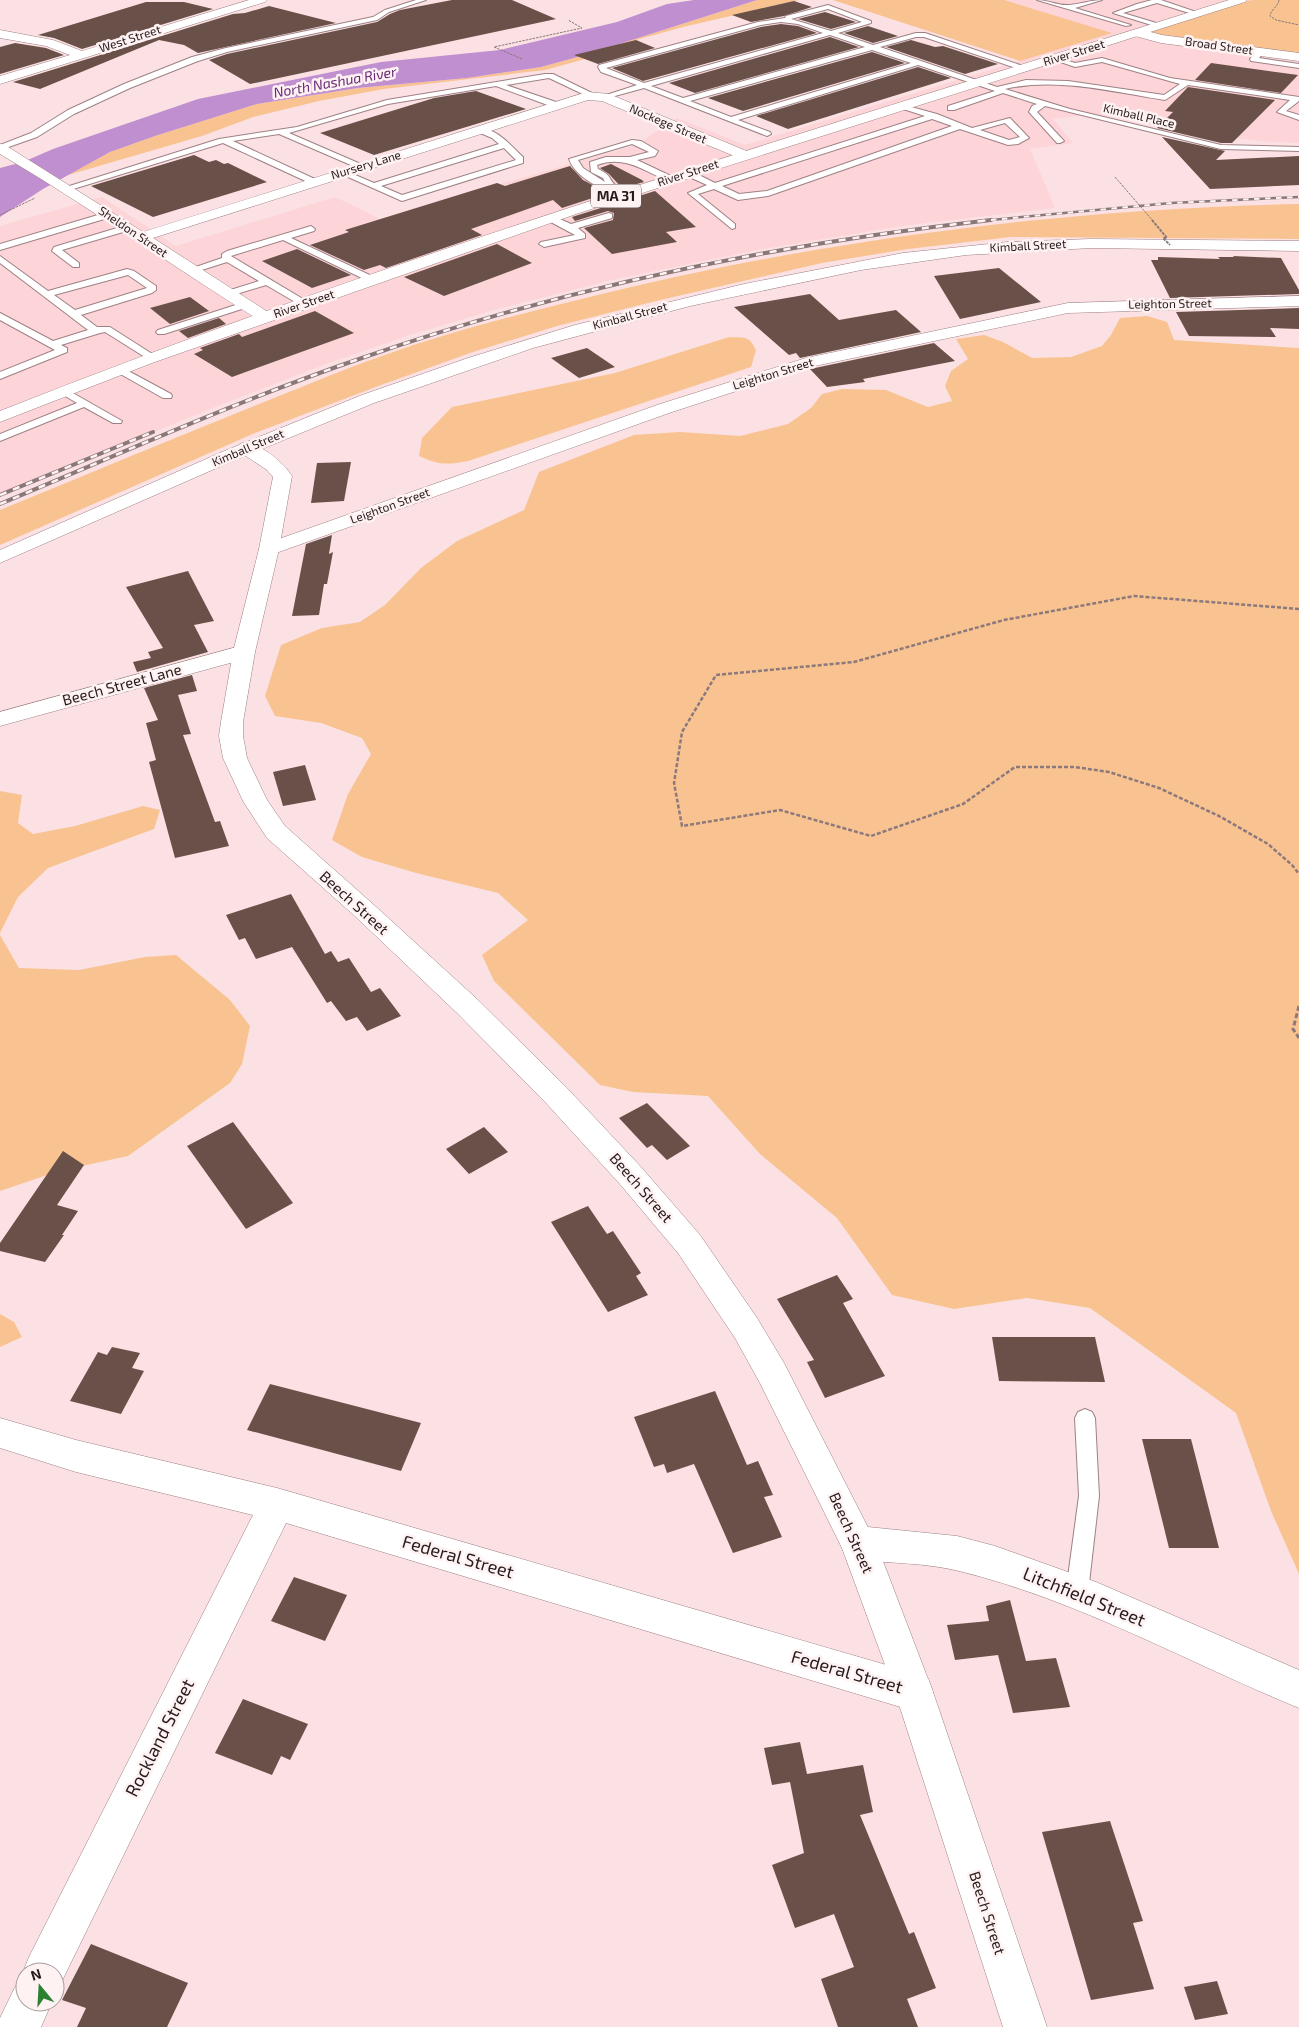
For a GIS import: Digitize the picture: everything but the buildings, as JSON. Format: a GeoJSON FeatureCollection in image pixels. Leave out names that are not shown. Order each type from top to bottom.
{"type":"FeatureCollection","features":[{"type":"Feature","properties":{"kind":"main road","name":"West Street"},"geometry":{"type":"LineString","coordinates":[[0,80],[261,0]]}},
{"type":"Feature","properties":{"kind":"main road","name":"River Street"},"geometry":{"type":"LineString","coordinates":[[2,417],[152,357],[550,218],[619,191],[670,179],[1241,0]]}},
{"type":"Feature","properties":{"kind":"main road","name":"Broad Street"},"geometry":{"type":"LineString","coordinates":[[1149,28],[1161,38],[1299,57]]}},
{"type":"Feature","properties":{"kind":"main road"},"geometry":{"type":"LineString","coordinates":[[0,34],[48,43],[82,55]]}},
{"type":"Feature","properties":{"kind":"main road","name":"Nursery Lane"},"geometry":{"type":"LineString","coordinates":[[141,237],[556,106],[598,96]]}},
{"type":"Feature","properties":{"kind":"main road","name":"Nockege Street"},"geometry":{"type":"LineString","coordinates":[[598,96],[744,155]]}},
{"type":"Feature","properties":{"kind":"main road","name":"Sheldon Street"},"geometry":{"type":"LineString","coordinates":[[0,148],[108,215],[189,271],[265,317]]}},
{"type":"Feature","properties":{"kind":"main road","name":"Kimball Street"},"geometry":{"type":"LineString","coordinates":[[0,557],[247,448],[376,396],[523,346],[632,315],[726,292],[834,270],[964,250],[1059,244],[1299,246]]}},
{"type":"Feature","properties":{"kind":"main road","name":"Leighton Street"},"geometry":{"type":"LineString","coordinates":[[268,549],[666,408],[806,363],[1068,308],[1299,301]]}},
{"type":"Feature","properties":{"kind":"main road","name":"Beech Street"},"geometry":{"type":"LineString","coordinates":[[247,448],[274,466],[283,476],[244,652],[232,722],[232,748],[244,779],[265,817],[296,850],[365,910],[467,1006],[556,1095],[663,1212],[711,1274],[746,1328],[772,1373],[858,1543],[914,1692],[1025,2027]]}},
{"type":"Feature","properties":{"kind":"main road","name":"Beech Street Lane"},"geometry":{"type":"LineString","coordinates":[[0,719],[244,652]]}},
{"type":"Feature","properties":{"kind":"main road","name":"Federal Street"},"geometry":{"type":"LineString","coordinates":[[0,1432],[76,1456],[277,1504],[914,1692]]}},
{"type":"Feature","properties":{"kind":"main road","name":"Rockland Street"},"geometry":{"type":"LineString","coordinates":[[49,1962],[277,1504]]}},
{"type":"Feature","properties":{"kind":"main road","name":"Litchfield Street"},"geometry":{"type":"LineString","coordinates":[[858,1543],[957,1553],[995,1563],[1077,1592],[1299,1689]]}},
{"type":"Feature","properties":{"kind":"main road"},"geometry":{"type":"LineString","coordinates":[[18,2027],[25,2012]]}},
{"type":"Feature","properties":{"kind":"lane"},"geometry":{"type":"LineString","coordinates":[[0,148],[34,135],[71,112],[127,86],[195,58],[375,19],[387,11],[422,0]]}},
{"type":"Feature","properties":{"kind":"lane"},"geometry":{"type":"LineString","coordinates":[[1040,0],[1149,28]]}},
{"type":"Feature","properties":{"kind":"lane"},"geometry":{"type":"LineString","coordinates":[[1068,8],[1099,0]]}},
{"type":"Feature","properties":{"kind":"lane"},"geometry":{"type":"LineString","coordinates":[[1118,14],[1116,13],[1118,11],[1170,0]]}},
{"type":"Feature","properties":{"kind":"lane"},"geometry":{"type":"LineString","coordinates":[[1162,2],[1199,14]]}},
{"type":"Feature","properties":{"kind":"lane"},"geometry":{"type":"LineString","coordinates":[[1149,28],[1125,13],[1150,3]]}},
{"type":"Feature","properties":{"kind":"lane"},"geometry":{"type":"LineString","coordinates":[[61,185],[224,140],[298,129],[386,102],[548,76],[598,96],[644,86],[869,21],[828,7],[787,17],[788,20],[760,23],[602,67],[604,70],[644,86],[730,120],[767,134]]}},
{"type":"Feature","properties":{"kind":"lane"},"geometry":{"type":"LineString","coordinates":[[1106,18],[1118,14],[1149,28]]}},
{"type":"Feature","properties":{"kind":"lane","name":"Kimball Place"},"geometry":{"type":"LineString","coordinates":[[788,20],[1043,104],[1221,146],[1299,149]]}},
{"type":"Feature","properties":{"kind":"lane"},"geometry":{"type":"LineString","coordinates":[[682,101],[911,35],[922,35],[1025,68]]}},
{"type":"Feature","properties":{"kind":"lane"},"geometry":{"type":"LineString","coordinates":[[1260,52],[1254,59],[1299,66]]}},
{"type":"Feature","properties":{"kind":"lane"},"geometry":{"type":"LineString","coordinates":[[1056,59],[1075,65],[1102,60],[1151,75],[1297,99]]}},
{"type":"Feature","properties":{"kind":"lane"},"geometry":{"type":"LineString","coordinates":[[730,120],[918,63]]}},
{"type":"Feature","properties":{"kind":"lane"},"geometry":{"type":"LineString","coordinates":[[931,98],[954,107],[1026,82],[1068,83],[1158,98],[1169,97],[1187,82]]}},
{"type":"Feature","properties":{"kind":"lane"},"geometry":{"type":"LineString","coordinates":[[496,84],[556,106]]}},
{"type":"Feature","properties":{"kind":"lane"},"geometry":{"type":"LineString","coordinates":[[960,89],[986,97]]}},
{"type":"Feature","properties":{"kind":"lane"},"geometry":{"type":"LineString","coordinates":[[1297,99],[1281,112],[1299,118]]}},
{"type":"Feature","properties":{"kind":"lane"},"geometry":{"type":"LineString","coordinates":[[1043,104],[1035,108],[1033,112],[1060,140]]}},
{"type":"Feature","properties":{"kind":"lane"},"geometry":{"type":"LineString","coordinates":[[904,106],[1008,143],[1025,138],[1007,120],[972,130]]}},
{"type":"Feature","properties":{"kind":"lane"},"geometry":{"type":"LineString","coordinates":[[732,226],[692,194],[934,116]]}},
{"type":"Feature","properties":{"kind":"lane"},"geometry":{"type":"LineString","coordinates":[[688,173],[741,197],[776,191],[960,126]]}},
{"type":"Feature","properties":{"kind":"lane"},"geometry":{"type":"LineString","coordinates":[[343,173],[398,198],[406,198],[520,161],[494,135],[481,130]]}},
{"type":"Feature","properties":{"kind":"lane"},"geometry":{"type":"LineString","coordinates":[[280,132],[360,167]]}},
{"type":"Feature","properties":{"kind":"lane"},"geometry":{"type":"LineString","coordinates":[[224,140],[314,182]]}},
{"type":"Feature","properties":{"kind":"lane"},"geometry":{"type":"LineString","coordinates":[[635,142],[654,152],[629,160],[606,159],[592,165],[594,170],[606,176],[619,191],[581,171],[573,161],[575,157],[635,142]]}},
{"type":"Feature","properties":{"kind":"lane"},"geometry":{"type":"LineString","coordinates":[[373,186],[494,147],[506,145]]}},
{"type":"Feature","properties":{"kind":"lane"},"geometry":{"type":"LineString","coordinates":[[605,149],[670,179]]}},
{"type":"Feature","properties":{"kind":"lane"},"geometry":{"type":"LineString","coordinates":[[0,247],[108,215]]}},
{"type":"Feature","properties":{"kind":"lane"},"geometry":{"type":"LineString","coordinates":[[570,227],[609,216]]}},
{"type":"Feature","properties":{"kind":"lane"},"geometry":{"type":"LineString","coordinates":[[544,244],[582,236],[570,227],[550,218]]}},
{"type":"Feature","properties":{"kind":"lane"},"geometry":{"type":"LineString","coordinates":[[76,265],[57,252],[57,249],[127,228]]}},
{"type":"Feature","properties":{"kind":"lane"},"geometry":{"type":"LineString","coordinates":[[305,304],[225,256],[311,229]]}},
{"type":"Feature","properties":{"kind":"lane"},"geometry":{"type":"LineString","coordinates":[[283,237],[373,280]]}},
{"type":"Feature","properties":{"kind":"lane"},"geometry":{"type":"LineString","coordinates":[[0,259],[96,331]]}},
{"type":"Feature","properties":{"kind":"lane"},"geometry":{"type":"LineString","coordinates":[[189,271],[228,259]]}},
{"type":"Feature","properties":{"kind":"lane"},"geometry":{"type":"LineString","coordinates":[[47,294],[127,272],[153,288],[149,291],[73,314]]}},
{"type":"Feature","properties":{"kind":"lane"},"geometry":{"type":"LineString","coordinates":[[227,294],[267,282]]}},
{"type":"Feature","properties":{"kind":"lane"},"geometry":{"type":"LineString","coordinates":[[161,332],[245,305]]}},
{"type":"Feature","properties":{"kind":"lane"},"geometry":{"type":"LineString","coordinates":[[0,316],[53,344],[62,352],[0,376]]}},
{"type":"Feature","properties":{"kind":"lane"},"geometry":{"type":"LineString","coordinates":[[53,344],[96,331],[109,330],[152,357]]}},
{"type":"Feature","properties":{"kind":"lane"},"geometry":{"type":"LineString","coordinates":[[119,370],[166,396]]}},
{"type":"Feature","properties":{"kind":"lane"},"geometry":{"type":"LineString","coordinates":[[64,392],[117,420]]}},
{"type":"Feature","properties":{"kind":"lane"},"geometry":{"type":"LineString","coordinates":[[0,438],[85,403]]}},
{"type":"Feature","properties":{"kind":"lane"},"geometry":{"type":"LineString","coordinates":[[2,417],[25,427]]}},
{"type":"Feature","properties":{"kind":"lane"},"geometry":{"type":"LineString","coordinates":[[1077,1592],[1084,1550],[1089,1496],[1085,1418]]}},
{"type":"Feature","properties":{"kind":"path"},"geometry":{"type":"LineString","coordinates":[[1279,0],[1278,6],[1271,11],[1270,16],[1276,20],[1299,25]]}},
{"type":"Feature","properties":{"kind":"path"},"geometry":{"type":"LineString","coordinates":[[500,50],[494,47],[582,28],[568,20]]}},
{"type":"Feature","properties":{"kind":"path"},"geometry":{"type":"LineString","coordinates":[[1114,177],[1167,238],[1163,238],[1170,245]]}},
{"type":"Feature","properties":{"kind":"path"},"geometry":{"type":"LineString","coordinates":[[0,215],[61,185]]}},
{"type":"Feature","properties":{"kind":"path"},"geometry":{"type":"LineString","coordinates":[[1299,609],[1134,596],[1004,620],[854,662],[716,675],[682,732],[674,783],[682,826],[780,810],[871,836],[963,804],[1015,766],[1083,768],[1109,772],[1159,788],[1219,816],[1268,844],[1292,865],[1299,874]]}},
{"type":"Feature","properties":{"kind":"path"},"geometry":{"type":"LineString","coordinates":[[1299,1006],[1293,1029],[1299,1038]]}},
{"type":"Feature","properties":{"kind":"shaded area"},"geometry":{"type":"Polygon","coordinates":[[[757,0],[799,0],[683,27],[636,40],[625,48],[545,70],[384,89],[319,101],[253,117],[202,136],[68,175],[110,152],[257,104],[358,88],[467,78],[541,67],[585,55],[757,0]]]}},
{"type":"Feature","properties":{"kind":"shaded area"},"geometry":{"type":"Polygon","coordinates":[[[833,0],[1004,0],[1112,33],[1020,61],[833,0]]]}},
{"type":"Feature","properties":{"kind":"shaded area"},"geometry":{"type":"Polygon","coordinates":[[[834,0],[1241,0],[1299,57],[1299,143],[1259,141],[1221,136],[1095,114],[1053,119],[1073,143],[1030,149],[1055,208],[902,226],[757,250],[607,281],[494,310],[410,335],[326,364],[0,495],[0,226],[102,197],[176,246],[335,197],[380,219],[636,145],[677,118],[745,145],[1020,61],[834,0]]]}},
{"type":"Feature","properties":{"kind":"shaded area"},"geometry":{"type":"Polygon","coordinates":[[[1253,0],[1299,0],[1299,57],[1139,33],[1231,3],[1253,0]]]}},
{"type":"Feature","properties":{"kind":"shaded area"},"geometry":{"type":"Polygon","coordinates":[[[1299,204],[1299,239],[1011,237],[908,249],[822,263],[557,326],[473,352],[255,433],[0,545],[0,510],[354,366],[438,337],[495,321],[695,273],[780,256],[866,242],[1038,220],[1125,212],[1299,204]]]}},
{"type":"Feature","properties":{"kind":"shaded area"},"geometry":{"type":"Polygon","coordinates":[[[1147,316],[1167,322],[1174,340],[1299,348],[1299,1574],[1271,1511],[1236,1413],[1090,1308],[1027,1298],[954,1309],[892,1295],[837,1218],[760,1154],[708,1096],[633,1092],[600,1085],[494,981],[482,955],[528,920],[498,893],[416,873],[362,857],[332,840],[348,794],[371,754],[362,738],[321,723],[275,716],[265,696],[281,645],[322,628],[360,622],[385,605],[421,568],[457,541],[524,510],[539,472],[634,435],[680,432],[740,436],[788,424],[811,408],[822,394],[842,389],[886,390],[928,407],[952,401],[945,386],[951,371],[968,359],[956,339],[984,335],[1003,342],[1032,358],[1071,357],[1102,346],[1111,335],[1120,318],[1147,316]]]}},
{"type":"Feature","properties":{"kind":"shaded area"},"geometry":{"type":"Polygon","coordinates":[[[729,337],[746,338],[751,342],[756,350],[751,367],[468,461],[443,463],[419,456],[422,438],[452,407],[615,373],[729,337]]]}},
{"type":"Feature","properties":{"kind":"shaded area"},"geometry":{"type":"Polygon","coordinates":[[[0,791],[22,795],[18,823],[33,834],[75,826],[143,806],[160,810],[154,829],[48,868],[18,897],[0,933],[0,791]]]}},
{"type":"Feature","properties":{"kind":"shaded area"},"geometry":{"type":"Polygon","coordinates":[[[0,935],[19,968],[79,970],[145,957],[176,955],[230,1000],[250,1026],[242,1064],[230,1083],[128,1156],[59,1171],[0,1191],[0,935]]]}},
{"type":"Feature","properties":{"kind":"shaded area"},"geometry":{"type":"Polygon","coordinates":[[[0,1314],[14,1322],[22,1337],[0,1347],[0,1314]]]}},
{"type":"Feature","properties":{"kind":"water","name":"North Nashua River"},"geometry":{"type":"Polygon","coordinates":[[[694,0],[757,0],[585,55],[541,67],[467,78],[358,88],[257,104],[110,152],[43,189],[0,217],[0,168],[23,162],[53,149],[198,99],[381,62],[500,50],[617,22],[667,4],[694,0]]]}},
{"type":"Feature","properties":{"kind":"railway"},"geometry":{"type":"LineString","coordinates":[[980,221],[1171,203],[1299,197]]}},
{"type":"Feature","properties":{"kind":"railway"},"geometry":{"type":"LineString","coordinates":[[0,504],[180,428],[316,374],[439,333],[516,310],[594,289],[752,255],[911,230],[991,220]]}},
{"type":"Feature","properties":{"kind":"railway"},"geometry":{"type":"LineString","coordinates":[[0,495],[153,432]]}}]}
